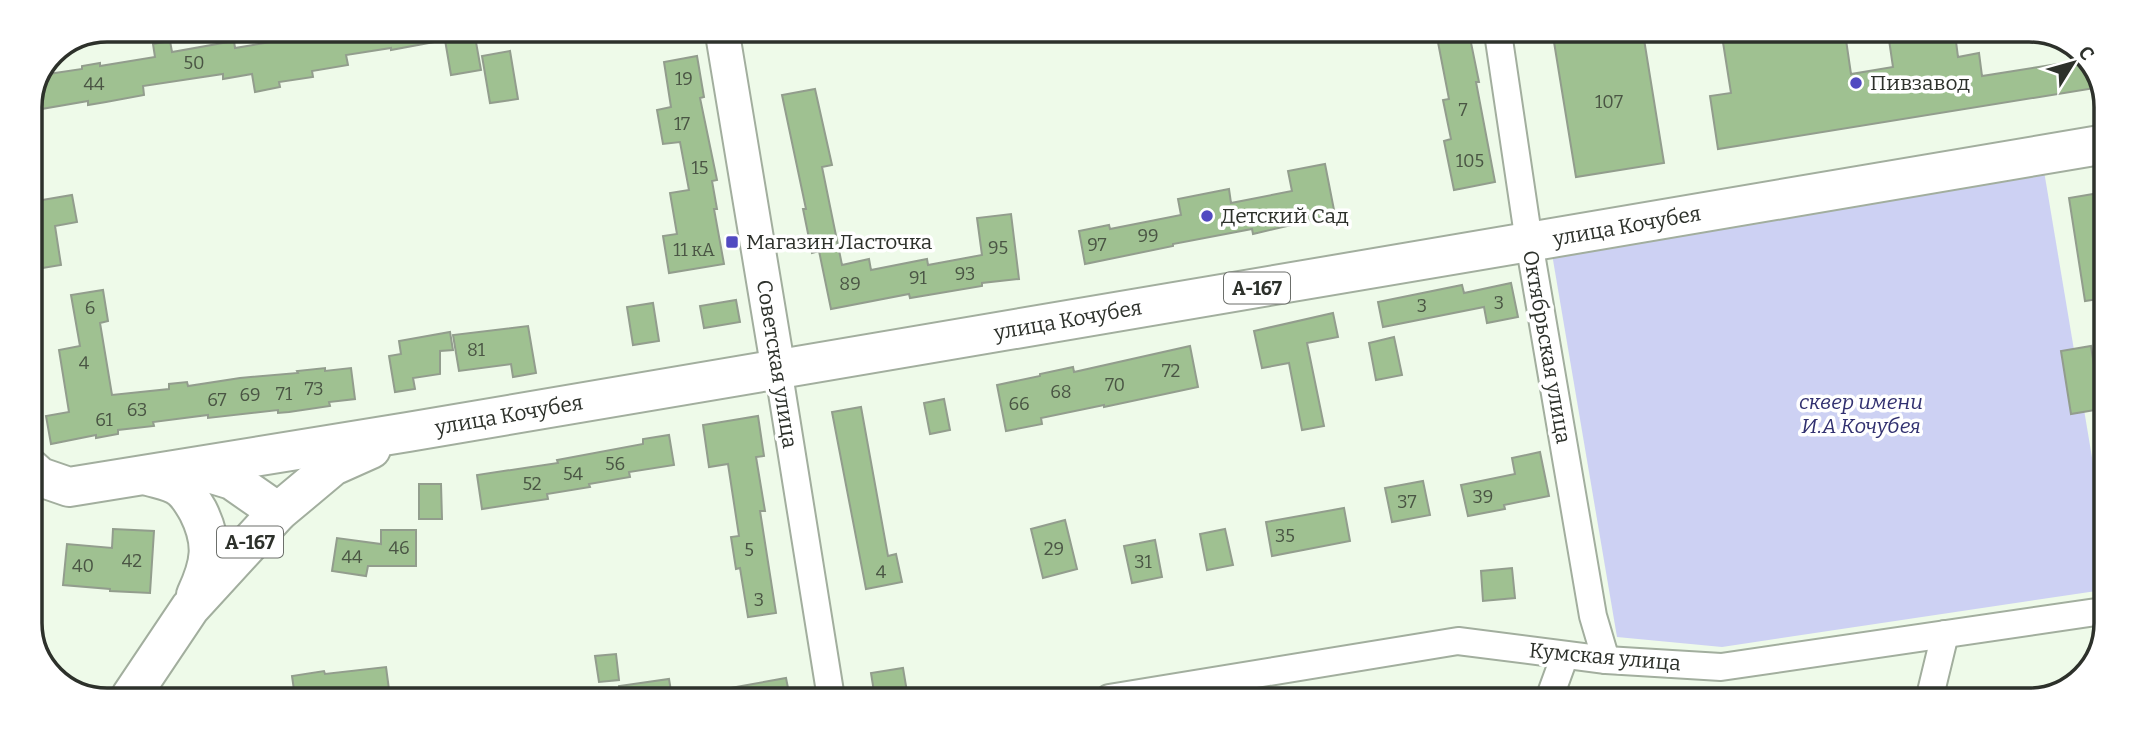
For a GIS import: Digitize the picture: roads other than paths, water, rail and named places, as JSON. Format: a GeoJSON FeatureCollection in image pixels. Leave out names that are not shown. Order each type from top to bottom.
{"type":"FeatureCollection","features":[{"type":"Feature","properties":{"kind":"main road","name":"улица Кочубея"},"geometry":{"type":"LineString","coordinates":[[69,487],[2094,146]]}},
{"type":"Feature","properties":{"kind":"main road","name":"А-167"},"geometry":{"type":"LineString","coordinates":[[136,688],[190,608],[278,512],[333,466],[408,432]]}},
{"type":"Feature","properties":{"kind":"main road"},"geometry":{"type":"LineString","coordinates":[[192,467],[232,480],[278,512]]}},
{"type":"Feature","properties":{"kind":"main road"},"geometry":{"type":"LineString","coordinates":[[146,475],[181,487],[194,503],[206,528],[210,546],[205,576],[190,608]]}},
{"type":"Feature","properties":{"kind":"main road"},"geometry":{"type":"LineString","coordinates":[[42,478],[69,487]]}},
{"type":"Feature","properties":{"kind":"street","name":"Советская улица"},"geometry":{"type":"LineString","coordinates":[[724,42],[829,688]]}},
{"type":"Feature","properties":{"kind":"street","name":"Октябрьская улица"},"geometry":{"type":"LineString","coordinates":[[1498,42],[1529,242],[1593,616],[1606,660]]}},
{"type":"Feature","properties":{"kind":"street","name":"улица Кочубея"},"geometry":{"type":"LineString","coordinates":[[42,490],[69,487]]}},
{"type":"Feature","properties":{"kind":"street","name":"Кумская улица"},"geometry":{"type":"LineString","coordinates":[[1169,688],[1458,640],[1606,660],[1721,667],[2094,612]]}},
{"type":"Feature","properties":{"kind":"street"},"geometry":{"type":"LineString","coordinates":[[1932,688],[1945,634]]}},
{"type":"Feature","properties":{"kind":"street"},"geometry":{"type":"LineString","coordinates":[[1553,688],[1565,655]]}},
{"type":"Feature","properties":{"kind":"place","name":"Пивзавод"},"geometry":{"type":"Point","coordinates":[1856,83]}},
{"type":"Feature","properties":{"kind":"place","name":"Детский Сад"},"geometry":{"type":"Point","coordinates":[1207,216]}},
{"type":"Feature","properties":{"kind":"place","name":"Магазин Ласточка"},"geometry":{"type":"Point","coordinates":[732,242]}},
{"type":"Feature","properties":{"kind":"park label","name":"сквер имени И.А Кочубея"},"geometry":{"type":"Point","coordinates":[1861,414]}}]}
